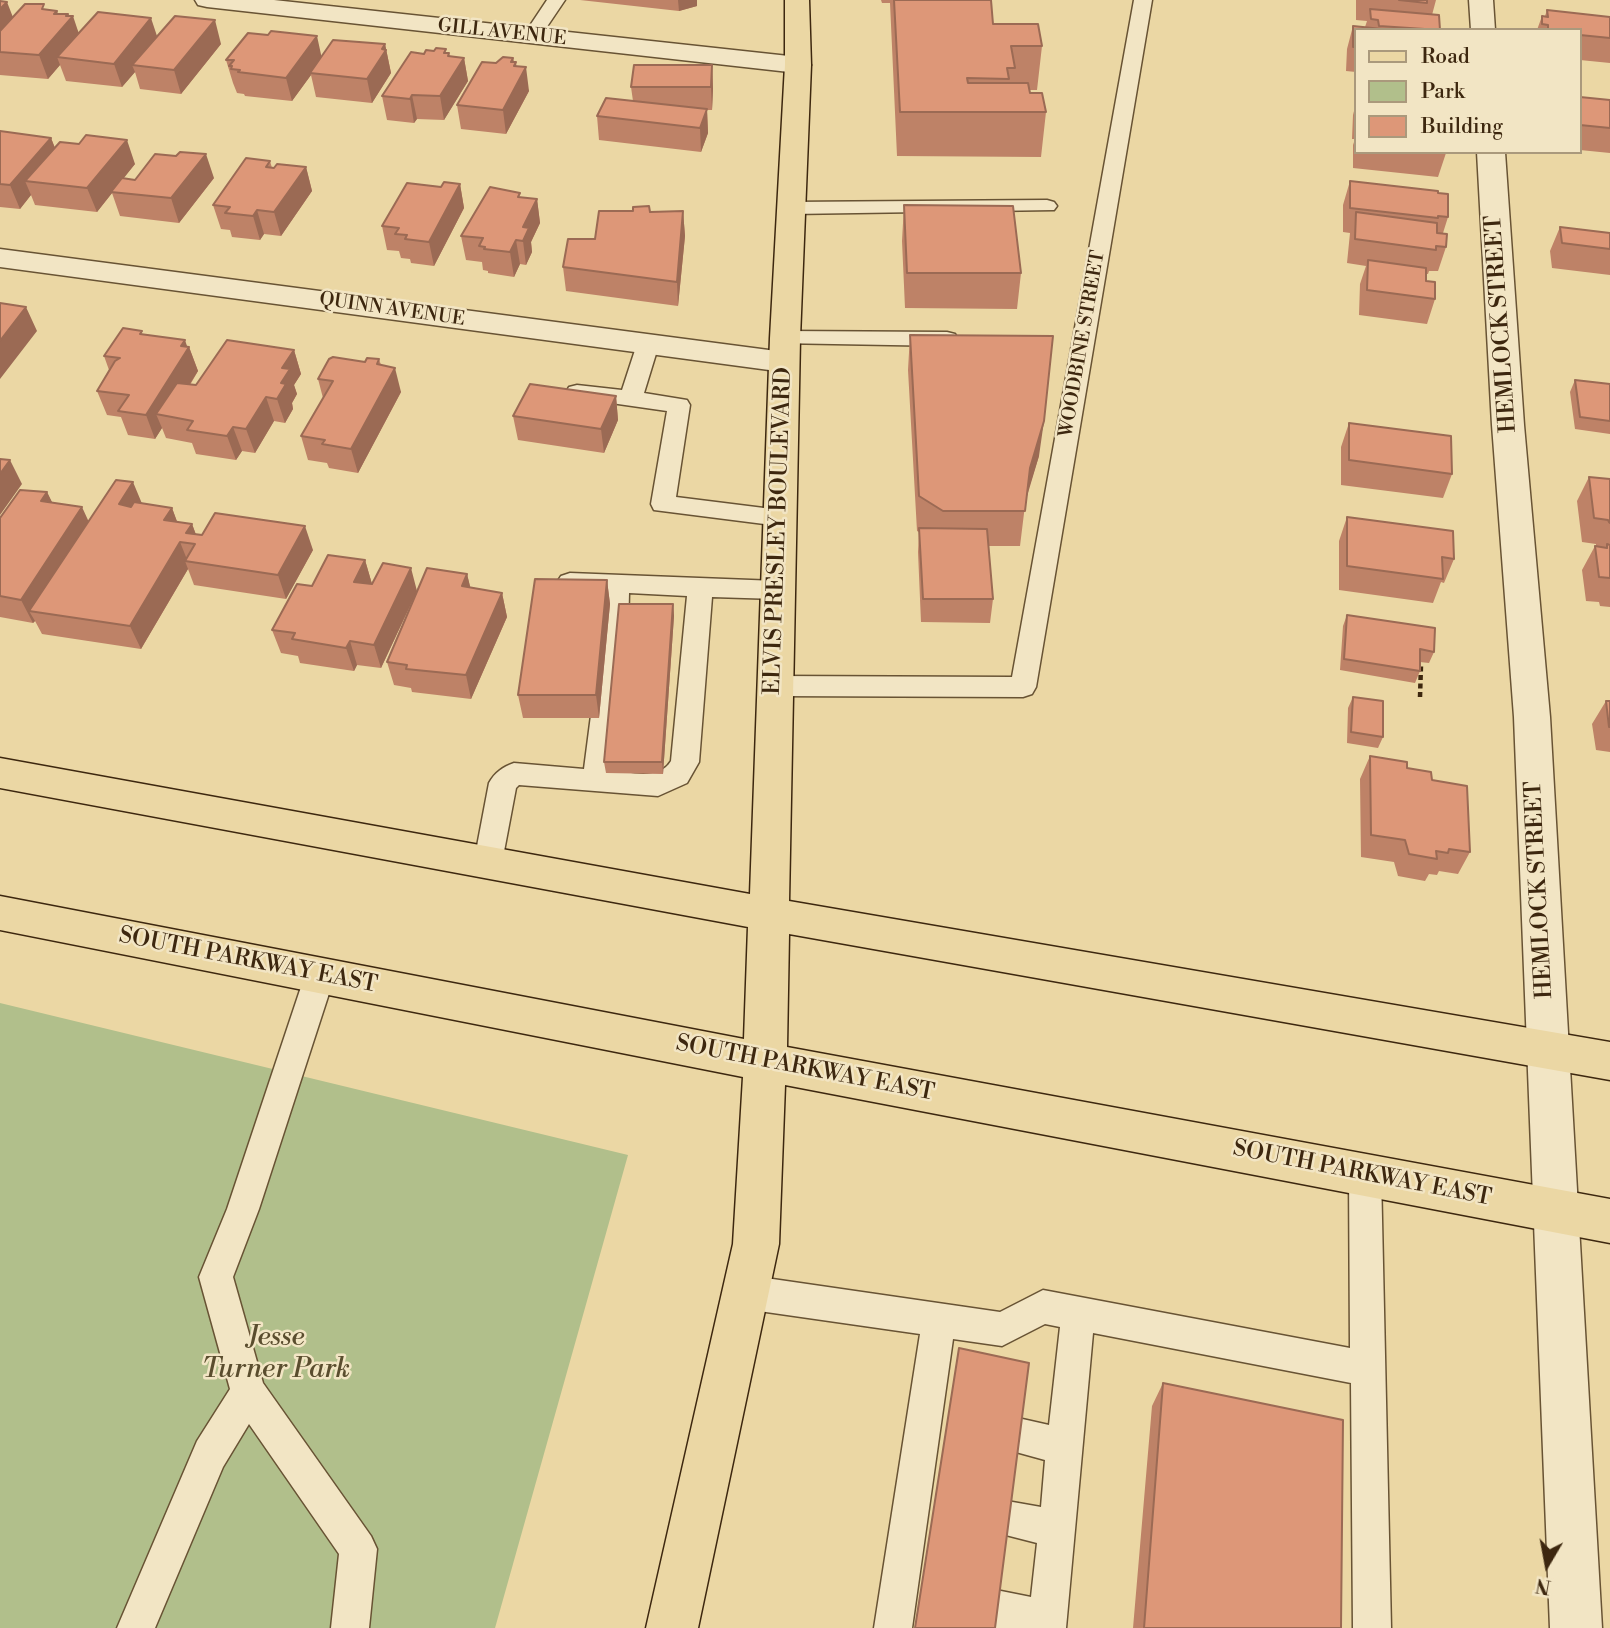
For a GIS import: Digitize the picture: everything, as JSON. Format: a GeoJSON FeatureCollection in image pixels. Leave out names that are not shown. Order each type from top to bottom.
{"type":"FeatureCollection","features":[{"type":"Feature","properties":{"kind":"main road","name":"ELVIS PRESLEY BOULEVARD"},"geometry":{"type":"LineString","coordinates":[[672,1628],[755,1244],[765,1062],[777,590],[798,65],[797,0]]}},
{"type":"Feature","properties":{"kind":"main road"},"geometry":{"type":"LineString","coordinates":[[0,773],[768,914],[1610,1061]]}},
{"type":"Feature","properties":{"kind":"main road","name":"SOUTH PARKWAY EAST"},"geometry":{"type":"LineString","coordinates":[[0,913],[765,1062],[1610,1220]]}},
{"type":"Feature","properties":{"kind":"street","name":"GILL AVENUE"},"geometry":{"type":"LineString","coordinates":[[207,0],[798,65]]}},
{"type":"Feature","properties":{"kind":"street"},"geometry":{"type":"LineString","coordinates":[[1481,0],[1483,28]]}},
{"type":"Feature","properties":{"kind":"street","name":"HEMLOCK STREET"},"geometry":{"type":"LineString","coordinates":[[1490,154],[1508,425],[1532,717],[1576,1628]]}},
{"type":"Feature","properties":{"kind":"street","name":"QUINN AVENUE"},"geometry":{"type":"LineString","coordinates":[[0,258],[648,344],[785,350]]}},
{"type":"Feature","properties":{"kind":"lane"},"geometry":{"type":"LineString","coordinates":[[532,36],[556,0]]}},
{"type":"Feature","properties":{"kind":"lane","name":"WOODBINE STREET"},"geometry":{"type":"LineString","coordinates":[[775,686],[1023,687],[1143,0]]}},
{"type":"Feature","properties":{"kind":"lane"},"geometry":{"type":"LineString","coordinates":[[791,208],[1047,206]]}},
{"type":"Feature","properties":{"kind":"lane"},"geometry":{"type":"LineString","coordinates":[[785,350],[972,339]]}},
{"type":"Feature","properties":{"kind":"lane"},"geometry":{"type":"LineString","coordinates":[[631,399],[648,344]]}},
{"type":"Feature","properties":{"kind":"lane"},"geometry":{"type":"LineString","coordinates":[[574,391],[679,405],[663,504],[780,518]]}},
{"type":"Feature","properties":{"kind":"lane"},"geometry":{"type":"LineString","coordinates":[[552,581],[777,590]]}},
{"type":"Feature","properties":{"kind":"lane"},"geometry":{"type":"LineString","coordinates":[[597,781],[607,725],[617,631],[618,583]]}},
{"type":"Feature","properties":{"kind":"lane"},"geometry":{"type":"LineString","coordinates":[[488,862],[503,783],[514,774],[658,785],[677,775],[685,762],[678,725],[685,633],[700,587]]}},
{"type":"Feature","properties":{"kind":"lane"},"geometry":{"type":"LineString","coordinates":[[320,975],[243,1209],[216,1277],[248,1392],[358,1549],[350,1628]]}},
{"type":"Feature","properties":{"kind":"lane"},"geometry":{"type":"LineString","coordinates":[[1365,1174],[1372,1628]]}},
{"type":"Feature","properties":{"kind":"lane"},"geometry":{"type":"LineString","coordinates":[[745,1292],[1002,1329],[1042,1307],[1368,1369]]}},
{"type":"Feature","properties":{"kind":"lane"},"geometry":{"type":"LineString","coordinates":[[996,1609],[1047,1624],[1078,1314]]}},
{"type":"Feature","properties":{"kind":"lane"},"geometry":{"type":"LineString","coordinates":[[894,1628],[910,1591],[935,1421],[939,1320]]}},
{"type":"Feature","properties":{"kind":"lane"},"geometry":{"type":"LineString","coordinates":[[136,1628],[210,1454],[248,1392]]}},
{"type":"Feature","properties":{"kind":"lane"},"geometry":{"type":"LineString","coordinates":[[1018,1436],[1066,1447]]}},
{"type":"Feature","properties":{"kind":"lane"},"geometry":{"type":"LineString","coordinates":[[1007,1519],[1057,1528]]}},
{"type":"Feature","properties":{"kind":"path"},"geometry":{"type":"LineString","coordinates":[[1420,665],[1420,697]]}},
{"type":"Feature","properties":{"kind":"green space","name":"Jesse Turner Park"},"geometry":{"type":"Polygon","coordinates":[[[0,1003],[628,1155],[495,1628],[0,1628],[0,1003]]]}},
{"type":"Feature","properties":{"kind":"building"},"geometry":{"type":"Polygon","coordinates":[[[894,0],[991,0],[993,24],[1038,24],[1042,46],[1011,46],[1015,68],[1007,68],[1009,79],[967,78],[968,83],[1028,83],[1030,93],[1042,93],[1046,112],[900,112],[894,0]]]}},
{"type":"Feature","properties":{"kind":"building"},"geometry":{"type":"Polygon","coordinates":[[[1399,0],[1427,0],[1427,3],[1399,0]]]}},
{"type":"Feature","properties":{"kind":"building"},"geometry":{"type":"Polygon","coordinates":[[[25,4],[44,4],[42,9],[57,11],[54,14],[73,16],[39,55],[0,52],[0,31],[25,4]]]}},
{"type":"Feature","properties":{"kind":"building"},"geometry":{"type":"Polygon","coordinates":[[[1370,9],[1439,15],[1440,28],[1379,26],[1378,20],[1371,19],[1370,9]]]}},
{"type":"Feature","properties":{"kind":"building"},"geometry":{"type":"Polygon","coordinates":[[[1547,10],[1610,17],[1610,38],[1582,35],[1582,28],[1548,28],[1548,25],[1542,24],[1542,16],[1548,17],[1547,10]]]}},
{"type":"Feature","properties":{"kind":"building"},"geometry":{"type":"Polygon","coordinates":[[[98,12],[151,18],[114,64],[57,57],[98,12]]]}},
{"type":"Feature","properties":{"kind":"building"},"geometry":{"type":"Polygon","coordinates":[[[175,16],[215,20],[174,70],[132,65],[175,16]]]}},
{"type":"Feature","properties":{"kind":"building"},"geometry":{"type":"Polygon","coordinates":[[[1353,26],[1372,28],[1354,28],[1353,47],[1353,26]]]}},
{"type":"Feature","properties":{"kind":"building"},"geometry":{"type":"Polygon","coordinates":[[[271,31],[317,36],[286,78],[231,69],[232,66],[229,66],[234,60],[226,60],[248,33],[268,35],[271,31]]]}},
{"type":"Feature","properties":{"kind":"building"},"geometry":{"type":"Polygon","coordinates":[[[333,40],[385,44],[382,49],[386,50],[367,79],[310,73],[333,40]]]}},
{"type":"Feature","properties":{"kind":"building"},"geometry":{"type":"Polygon","coordinates":[[[436,48],[446,49],[444,53],[449,53],[448,56],[464,58],[440,96],[412,95],[410,99],[382,96],[411,52],[424,54],[426,50],[434,51],[436,48]]]}},
{"type":"Feature","properties":{"kind":"building"},"geometry":{"type":"Polygon","coordinates":[[[503,57],[513,58],[511,62],[516,62],[514,66],[526,67],[503,110],[457,105],[482,62],[496,63],[503,57]]]}},
{"type":"Feature","properties":{"kind":"building"},"geometry":{"type":"Polygon","coordinates":[[[634,65],[712,65],[711,87],[631,87],[634,65]]]}},
{"type":"Feature","properties":{"kind":"building"},"geometry":{"type":"Polygon","coordinates":[[[1582,97],[1610,100],[1610,128],[1582,125],[1582,97]]]}},
{"type":"Feature","properties":{"kind":"building"},"geometry":{"type":"Polygon","coordinates":[[[606,98],[707,109],[700,128],[597,116],[606,98]]]}},
{"type":"Feature","properties":{"kind":"building"},"geometry":{"type":"Polygon","coordinates":[[[0,131],[51,138],[10,185],[0,184],[0,131]]]}},
{"type":"Feature","properties":{"kind":"building"},"geometry":{"type":"Polygon","coordinates":[[[86,135],[127,140],[87,188],[25,181],[60,142],[79,144],[86,135]]]}},
{"type":"Feature","properties":{"kind":"building"},"geometry":{"type":"Polygon","coordinates":[[[180,152],[206,154],[171,198],[111,192],[122,178],[135,180],[155,154],[176,156],[180,152]]]}},
{"type":"Feature","properties":{"kind":"building"},"geometry":{"type":"Polygon","coordinates":[[[246,158],[270,161],[266,167],[274,168],[277,164],[306,167],[274,212],[257,210],[253,216],[225,213],[230,207],[213,205],[246,158]]]}},
{"type":"Feature","properties":{"kind":"building"},"geometry":{"type":"Polygon","coordinates":[[[1350,181],[1448,194],[1448,217],[1350,208],[1350,181]]]}},
{"type":"Feature","properties":{"kind":"building"},"geometry":{"type":"Polygon","coordinates":[[[444,182],[460,184],[429,242],[405,239],[407,235],[395,234],[399,228],[382,226],[407,183],[441,187],[444,182]]]}},
{"type":"Feature","properties":{"kind":"building"},"geometry":{"type":"Polygon","coordinates":[[[490,187],[520,193],[518,197],[537,199],[523,227],[529,228],[523,241],[516,240],[510,252],[484,249],[485,247],[479,246],[483,238],[461,236],[490,187]]]}},
{"type":"Feature","properties":{"kind":"building"},"geometry":{"type":"Polygon","coordinates":[[[904,205],[1013,206],[1021,273],[907,273],[904,205]]]}},
{"type":"Feature","properties":{"kind":"building"},"geometry":{"type":"Polygon","coordinates":[[[649,206],[650,212],[683,211],[677,282],[563,267],[568,239],[595,239],[599,211],[633,211],[633,207],[649,206]]]}},
{"type":"Feature","properties":{"kind":"building"},"geometry":{"type":"Polygon","coordinates":[[[1356,212],[1437,223],[1437,233],[1447,234],[1446,247],[1436,246],[1436,250],[1355,239],[1356,212]]]}},
{"type":"Feature","properties":{"kind":"building"},"geometry":{"type":"Polygon","coordinates":[[[1560,227],[1610,233],[1610,249],[1562,243],[1560,227]]]}},
{"type":"Feature","properties":{"kind":"building"},"geometry":{"type":"Polygon","coordinates":[[[1368,260],[1426,268],[1426,281],[1435,282],[1435,299],[1367,290],[1368,260]]]}},
{"type":"Feature","properties":{"kind":"building"},"geometry":{"type":"Polygon","coordinates":[[[0,303],[26,307],[0,341],[0,303]]]}},
{"type":"Feature","properties":{"kind":"building"},"geometry":{"type":"Polygon","coordinates":[[[123,328],[142,331],[140,334],[185,340],[181,346],[189,347],[146,415],[118,411],[129,395],[97,391],[115,361],[120,358],[104,356],[123,328]]]}},
{"type":"Feature","properties":{"kind":"building"},"geometry":{"type":"Polygon","coordinates":[[[910,335],[1053,336],[1044,421],[1030,468],[1025,511],[943,511],[919,496],[910,335]]]}},
{"type":"Feature","properties":{"kind":"building"},"geometry":{"type":"Polygon","coordinates":[[[227,340],[294,350],[282,368],[290,369],[281,383],[286,384],[277,399],[266,397],[246,429],[233,427],[227,436],[187,430],[193,421],[156,414],[177,383],[196,385],[227,340]]]}},
{"type":"Feature","properties":{"kind":"building"},"geometry":{"type":"Polygon","coordinates":[[[333,357],[365,362],[367,358],[379,359],[377,364],[395,368],[351,449],[322,444],[325,440],[301,436],[333,381],[318,379],[329,359],[333,357]]]}},
{"type":"Feature","properties":{"kind":"building"},"geometry":{"type":"Polygon","coordinates":[[[1575,380],[1610,384],[1610,421],[1580,417],[1575,380]]]}},
{"type":"Feature","properties":{"kind":"building"},"geometry":{"type":"Polygon","coordinates":[[[530,384],[616,396],[601,429],[513,416],[530,384]]]}},
{"type":"Feature","properties":{"kind":"building"},"geometry":{"type":"Polygon","coordinates":[[[1349,423],[1451,436],[1452,474],[1349,460],[1349,423]]]}},
{"type":"Feature","properties":{"kind":"building"},"geometry":{"type":"Polygon","coordinates":[[[0,459],[10,460],[0,474],[0,459]]]}},
{"type":"Feature","properties":{"kind":"building"},"geometry":{"type":"Polygon","coordinates":[[[1589,477],[1610,479],[1610,523],[1608,520],[1594,518],[1589,477]]]}},
{"type":"Feature","properties":{"kind":"building"},"geometry":{"type":"Polygon","coordinates":[[[116,480],[133,482],[119,504],[131,507],[134,502],[172,508],[164,520],[192,524],[186,533],[202,535],[215,513],[305,526],[278,575],[185,561],[195,544],[180,542],[130,626],[29,611],[116,480]]]}},
{"type":"Feature","properties":{"kind":"building"},"geometry":{"type":"Polygon","coordinates":[[[20,490],[47,492],[41,501],[82,507],[21,600],[0,596],[0,518],[20,490]]]}},
{"type":"Feature","properties":{"kind":"building"},"geometry":{"type":"Polygon","coordinates":[[[1347,517],[1453,531],[1454,559],[1442,557],[1443,579],[1347,566],[1347,517]]]}},
{"type":"Feature","properties":{"kind":"building"},"geometry":{"type":"Polygon","coordinates":[[[919,528],[987,529],[993,599],[923,599],[919,528]]]}},
{"type":"Feature","properties":{"kind":"building"},"geometry":{"type":"Polygon","coordinates":[[[1607,544],[1610,545],[1610,578],[1599,577],[1595,546],[1607,548],[1607,544]]]}},
{"type":"Feature","properties":{"kind":"building"},"geometry":{"type":"Polygon","coordinates":[[[328,555],[365,560],[354,582],[372,584],[383,563],[411,568],[374,645],[350,641],[346,648],[292,639],[295,633],[272,630],[297,584],[312,586],[328,555]]]}},
{"type":"Feature","properties":{"kind":"building"},"geometry":{"type":"Polygon","coordinates":[[[427,568],[467,574],[462,586],[502,593],[466,675],[406,669],[407,665],[387,662],[427,568]]]}},
{"type":"Feature","properties":{"kind":"building"},"geometry":{"type":"Polygon","coordinates":[[[535,579],[607,580],[596,695],[518,695],[535,579]]]}},
{"type":"Feature","properties":{"kind":"building"},"geometry":{"type":"Polygon","coordinates":[[[619,604],[673,604],[662,762],[604,762],[619,604]]]}},
{"type":"Feature","properties":{"kind":"building"},"geometry":{"type":"Polygon","coordinates":[[[1347,615],[1435,628],[1434,652],[1420,649],[1420,671],[1344,659],[1347,615]]]}},
{"type":"Feature","properties":{"kind":"building"},"geometry":{"type":"Polygon","coordinates":[[[1353,697],[1383,701],[1383,737],[1351,732],[1353,697]]]}},
{"type":"Feature","properties":{"kind":"building"},"geometry":{"type":"Polygon","coordinates":[[[1606,701],[1610,701],[1610,727],[1609,727],[1606,701]]]}},
{"type":"Feature","properties":{"kind":"building"},"geometry":{"type":"Polygon","coordinates":[[[1370,756],[1407,762],[1407,768],[1431,772],[1432,780],[1467,786],[1470,852],[1449,849],[1448,853],[1436,851],[1437,859],[1409,854],[1405,840],[1371,835],[1370,756]]]}},
{"type":"Feature","properties":{"kind":"building"},"geometry":{"type":"Polygon","coordinates":[[[959,1348],[1029,1363],[995,1628],[915,1628],[959,1348]]]}},
{"type":"Feature","properties":{"kind":"building"},"geometry":{"type":"Polygon","coordinates":[[[1163,1383],[1343,1420],[1341,1628],[1144,1628],[1163,1383]]]}}]}
